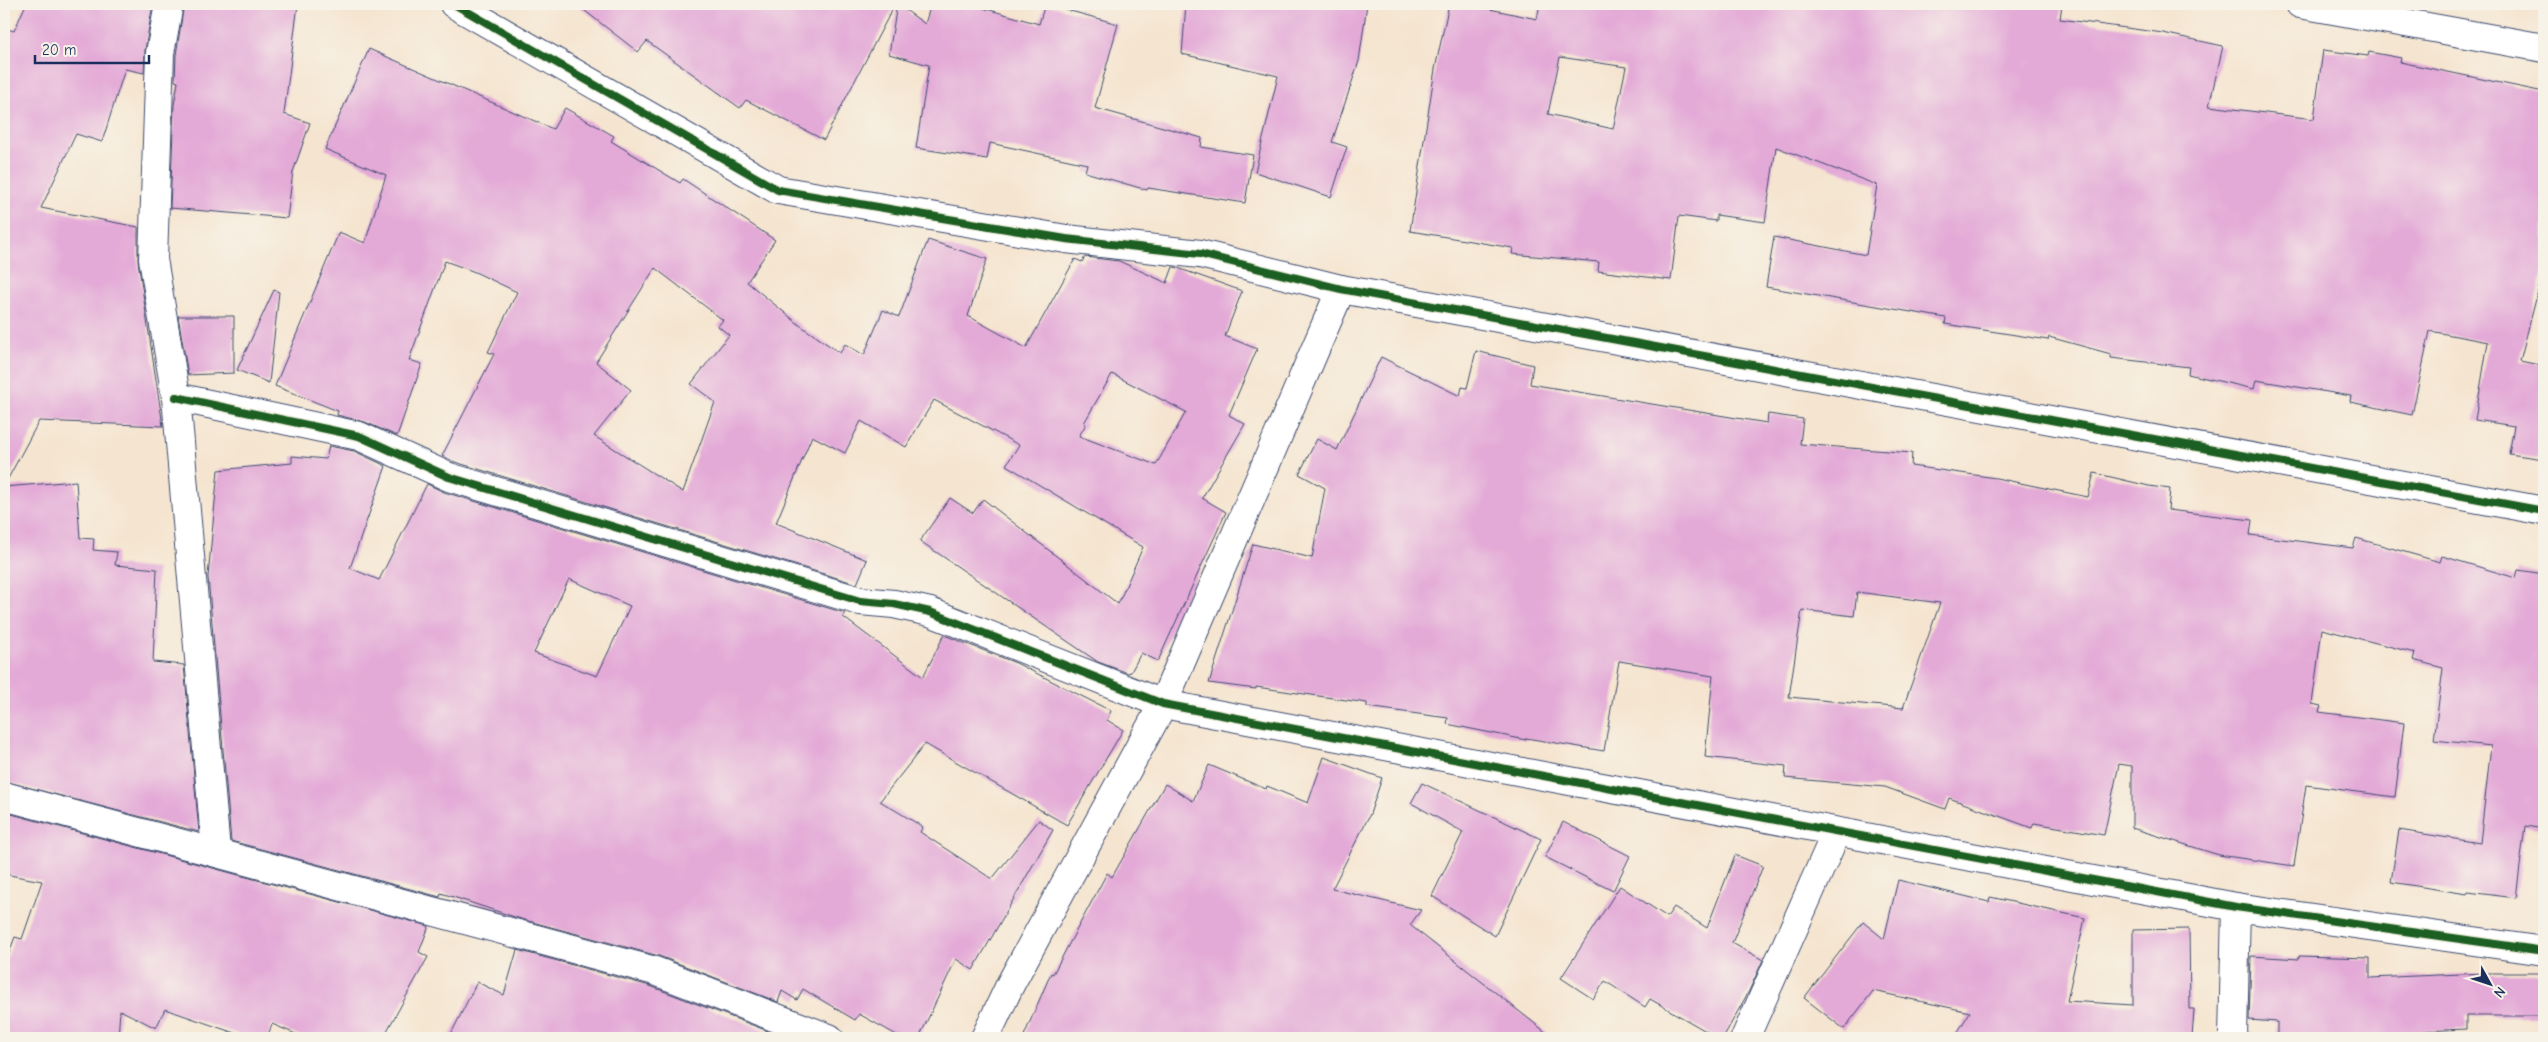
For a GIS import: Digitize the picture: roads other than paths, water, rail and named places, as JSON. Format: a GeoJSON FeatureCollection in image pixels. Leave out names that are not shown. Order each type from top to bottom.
{"type":"FeatureCollection","features":[{"type":"Feature","properties":{"kind":"street"},"geometry":{"type":"LineString","coordinates":[[169,4],[160,53],[153,260],[176,397],[216,851]]}},
{"type":"Feature","properties":{"kind":"street"},"geometry":{"type":"LineString","coordinates":[[454,4],[778,190],[1066,239],[1200,254],[1341,289],[2544,511]]}},
{"type":"Feature","properties":{"kind":"street"},"geometry":{"type":"LineString","coordinates":[[2300,4],[2544,48]]}},
{"type":"Feature","properties":{"kind":"street"},"geometry":{"type":"LineString","coordinates":[[984,1038],[1163,704],[1341,289]]}},
{"type":"Feature","properties":{"kind":"street"},"geometry":{"type":"LineString","coordinates":[[176,397],[360,436],[449,478],[860,601],[894,604],[930,612],[1163,704],[1836,833],[2236,907],[2544,951]]}},
{"type":"Feature","properties":{"kind":"street"},"geometry":{"type":"LineString","coordinates":[[4,796],[216,851],[655,971],[829,1038]]}},
{"type":"Feature","properties":{"kind":"street"},"geometry":{"type":"LineString","coordinates":[[1745,1038],[1836,833]]}},
{"type":"Feature","properties":{"kind":"street"},"geometry":{"type":"LineString","coordinates":[[2233,1038],[2236,907]]}}]}
